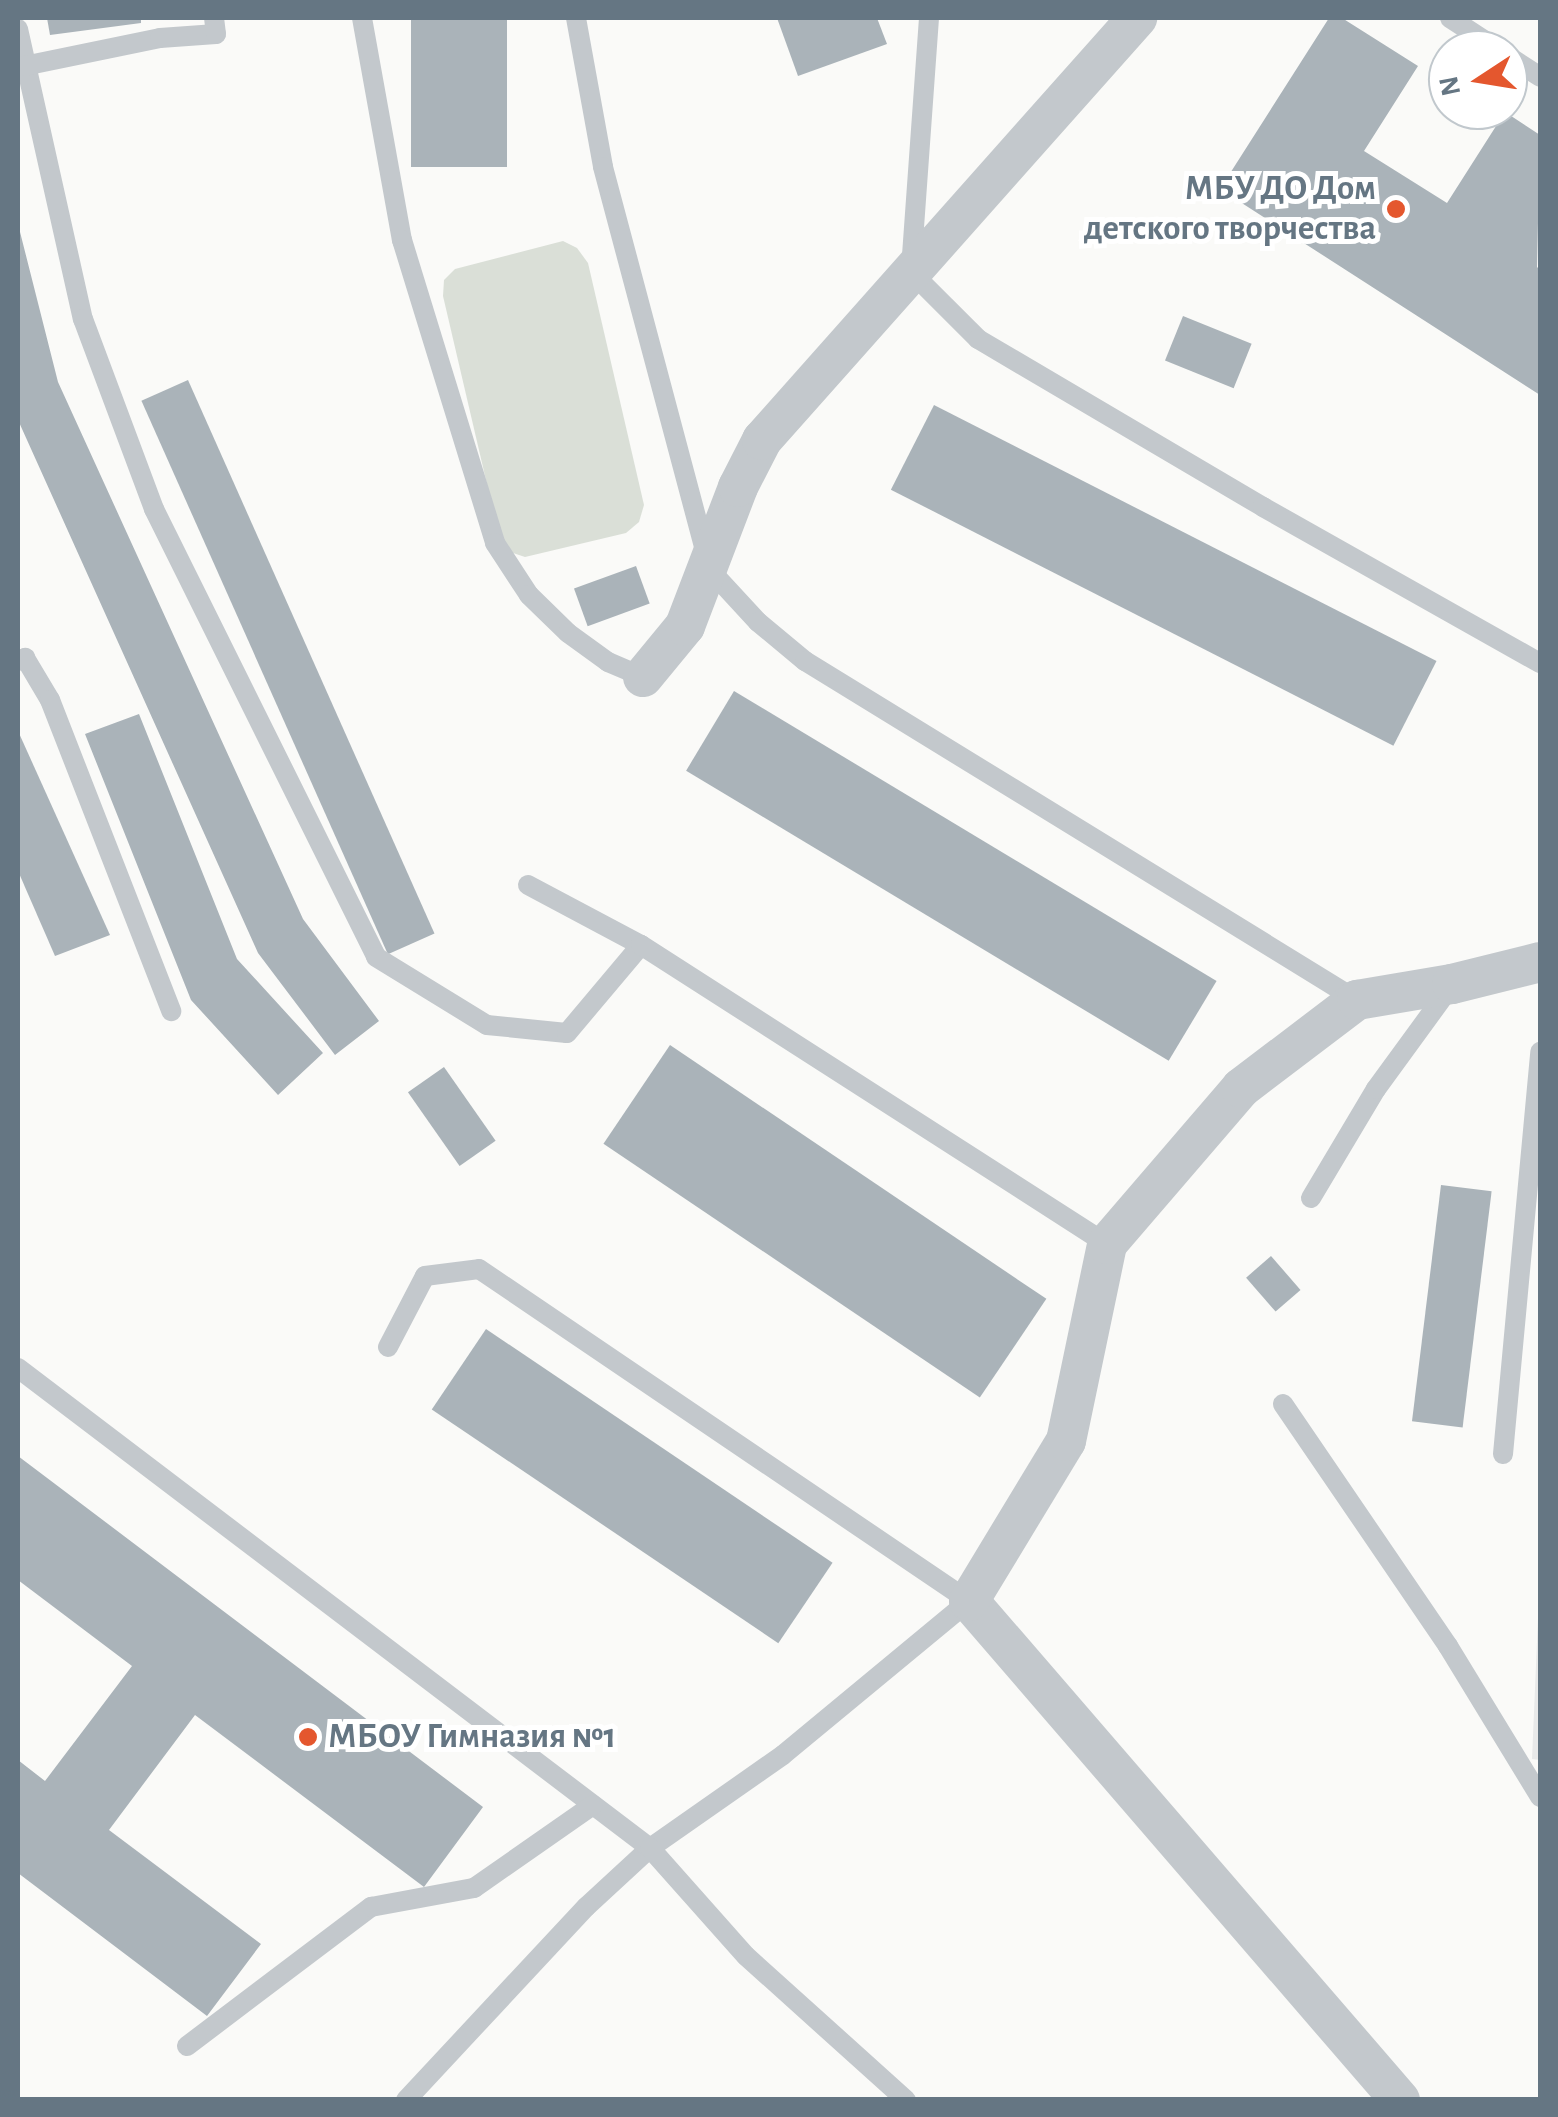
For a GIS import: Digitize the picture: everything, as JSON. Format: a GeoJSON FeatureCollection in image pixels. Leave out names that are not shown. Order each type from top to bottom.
{"type":"FeatureCollection","features":[{"type":"Feature","properties":{"kind":"street"},"geometry":{"type":"LineString","coordinates":[[642,678],[685,626],[710,570],[738,487],[762,440],[1137,18]]}},
{"type":"Feature","properties":{"kind":"street"},"geometry":{"type":"LineString","coordinates":[[1400,2100],[969,1601],[1066,1441],[1108,1244],[1241,1088],[1357,1000],[1452,984],[1540,962]]}},
{"type":"Feature","properties":{"kind":"lane"},"geometry":{"type":"LineString","coordinates":[[24,66],[160,38],[216,34],[214,18]]}},
{"type":"Feature","properties":{"kind":"lane"},"geometry":{"type":"LineString","coordinates":[[362,18],[402,240],[495,543],[529,595],[568,633],[608,662],[642,678]]}},
{"type":"Feature","properties":{"kind":"lane"},"geometry":{"type":"LineString","coordinates":[[576,18],[603,167],[710,570],[758,622],[805,661],[1357,1000]]}},
{"type":"Feature","properties":{"kind":"lane"},"geometry":{"type":"LineString","coordinates":[[928,18],[911,272],[978,339],[1262,507],[1540,663]]}},
{"type":"Feature","properties":{"kind":"lane"},"geometry":{"type":"LineString","coordinates":[[18,29],[82,319],[154,509],[376,957],[487,1025],[566,1033],[641,945]]}},
{"type":"Feature","properties":{"kind":"lane"},"geometry":{"type":"LineString","coordinates":[[18,661],[25,658],[50,700],[171,1011]]}},
{"type":"Feature","properties":{"kind":"lane"},"geometry":{"type":"LineString","coordinates":[[528,885],[641,945],[1108,1244]]}},
{"type":"Feature","properties":{"kind":"lane"},"geometry":{"type":"LineString","coordinates":[[1311,1198],[1376,1089],[1452,984]]}},
{"type":"Feature","properties":{"kind":"lane"},"geometry":{"type":"LineString","coordinates":[[1503,1454],[1540,1052]]}},
{"type":"Feature","properties":{"kind":"lane"},"geometry":{"type":"LineString","coordinates":[[388,1347],[425,1276],[479,1270],[969,1601],[782,1755],[650,1848],[561,1932],[406,2100]]}},
{"type":"Feature","properties":{"kind":"lane"},"geometry":{"type":"LineString","coordinates":[[18,1368],[650,1848],[746,1956],[906,2100]]}},
{"type":"Feature","properties":{"kind":"lane"},"geometry":{"type":"LineString","coordinates":[[1283,1404],[1448,1646],[1540,1797]]}},
{"type":"Feature","properties":{"kind":"lane"},"geometry":{"type":"LineString","coordinates":[[187,2046],[371,1907],[474,1888],[593,1805]]}},
{"type":"Feature","properties":{"kind":"shaded area"},"geometry":{"type":"Polygon","coordinates":[[[563,241],[577,248],[588,263],[644,505],[639,522],[626,533],[525,557],[510,552],[500,540],[443,296],[444,280],[455,269],[563,241]]]}},
{"type":"Feature","properties":{"kind":"shaded area"},"geometry":{"type":"Polygon","coordinates":[[[1540,1571],[1540,1760],[1532,1759],[1540,1571]]]}},
{"type":"Feature","properties":{"kind":"building"},"geometry":{"type":"Polygon","coordinates":[[[47,18],[141,18],[141,23],[50,35],[47,18]]]}},
{"type":"Feature","properties":{"kind":"building"},"geometry":{"type":"Polygon","coordinates":[[[411,18],[507,18],[507,167],[411,167],[411,18]]]}},
{"type":"Feature","properties":{"kind":"building"},"geometry":{"type":"Polygon","coordinates":[[[777,18],[877,18],[887,44],[798,76],[777,18]]]}},
{"type":"Feature","properties":{"kind":"building","name":"МБУ ДО Дом детского творчества"},"geometry":{"type":"Polygon","coordinates":[[[1329,18],[1342,18],[1418,66],[1364,151],[1447,203],[1494,130],[1528,127],[1540,135],[1540,395],[1220,189],[1329,18]]]}},
{"type":"Feature","properties":{"kind":"building"},"geometry":{"type":"Polygon","coordinates":[[[18,224],[58,382],[303,919],[379,1021],[335,1055],[258,953],[18,420],[18,224]]]}},
{"type":"Feature","properties":{"kind":"building"},"geometry":{"type":"Polygon","coordinates":[[[1183,316],[1252,344],[1234,388],[1165,361],[1183,316]]]}},
{"type":"Feature","properties":{"kind":"building"},"geometry":{"type":"Polygon","coordinates":[[[188,380],[434,934],[388,954],[141,401],[188,380]]]}},
{"type":"Feature","properties":{"kind":"building"},"geometry":{"type":"Polygon","coordinates":[[[934,405],[1437,661],[1393,746],[891,490],[934,405]]]}},
{"type":"Feature","properties":{"kind":"building"},"geometry":{"type":"Polygon","coordinates":[[[636,566],[650,604],[588,626],[574,589],[636,566]]]}},
{"type":"Feature","properties":{"kind":"building"},"geometry":{"type":"Polygon","coordinates":[[[734,691],[1217,981],[1169,1061],[686,771],[734,691]]]}},
{"type":"Feature","properties":{"kind":"building"},"geometry":{"type":"Polygon","coordinates":[[[139,714],[237,959],[323,1053],[278,1095],[191,1000],[85,734],[139,714]]]}},
{"type":"Feature","properties":{"kind":"building"},"geometry":{"type":"Polygon","coordinates":[[[18,731],[110,935],[55,956],[18,871],[18,731]]]}},
{"type":"Feature","properties":{"kind":"building"},"geometry":{"type":"Polygon","coordinates":[[[670,1045],[1046,1299],[980,1398],[603,1144],[670,1045]]]}},
{"type":"Feature","properties":{"kind":"building"},"geometry":{"type":"Polygon","coordinates":[[[444,1067],[496,1141],[460,1166],[408,1092],[444,1067]]]}},
{"type":"Feature","properties":{"kind":"building"},"geometry":{"type":"Polygon","coordinates":[[[1441,1185],[1492,1191],[1463,1427],[1412,1421],[1441,1185]]]}},
{"type":"Feature","properties":{"kind":"building"},"geometry":{"type":"Polygon","coordinates":[[[1271,1256],[1301,1290],[1276,1312],[1246,1278],[1271,1256]]]}},
{"type":"Feature","properties":{"kind":"building"},"geometry":{"type":"Polygon","coordinates":[[[486,1329],[833,1563],[778,1643],[432,1409],[486,1329]]]}},
{"type":"Feature","properties":{"kind":"building","name":"МБОУ Гимназия №1"},"geometry":{"type":"Polygon","coordinates":[[[18,1456],[483,1807],[424,1887],[195,1715],[109,1830],[261,1944],[207,2016],[18,1873],[18,1760],[45,1781],[132,1666],[18,1580],[18,1456]]]}},
{"type":"Feature","properties":{"kind":"place","name":"МБУ ДО Дом детского творчества"},"geometry":{"type":"Point","coordinates":[1396,209]}},
{"type":"Feature","properties":{"kind":"place","name":"МБОУ Гимназия №1"},"geometry":{"type":"Point","coordinates":[308,1737]}}]}
